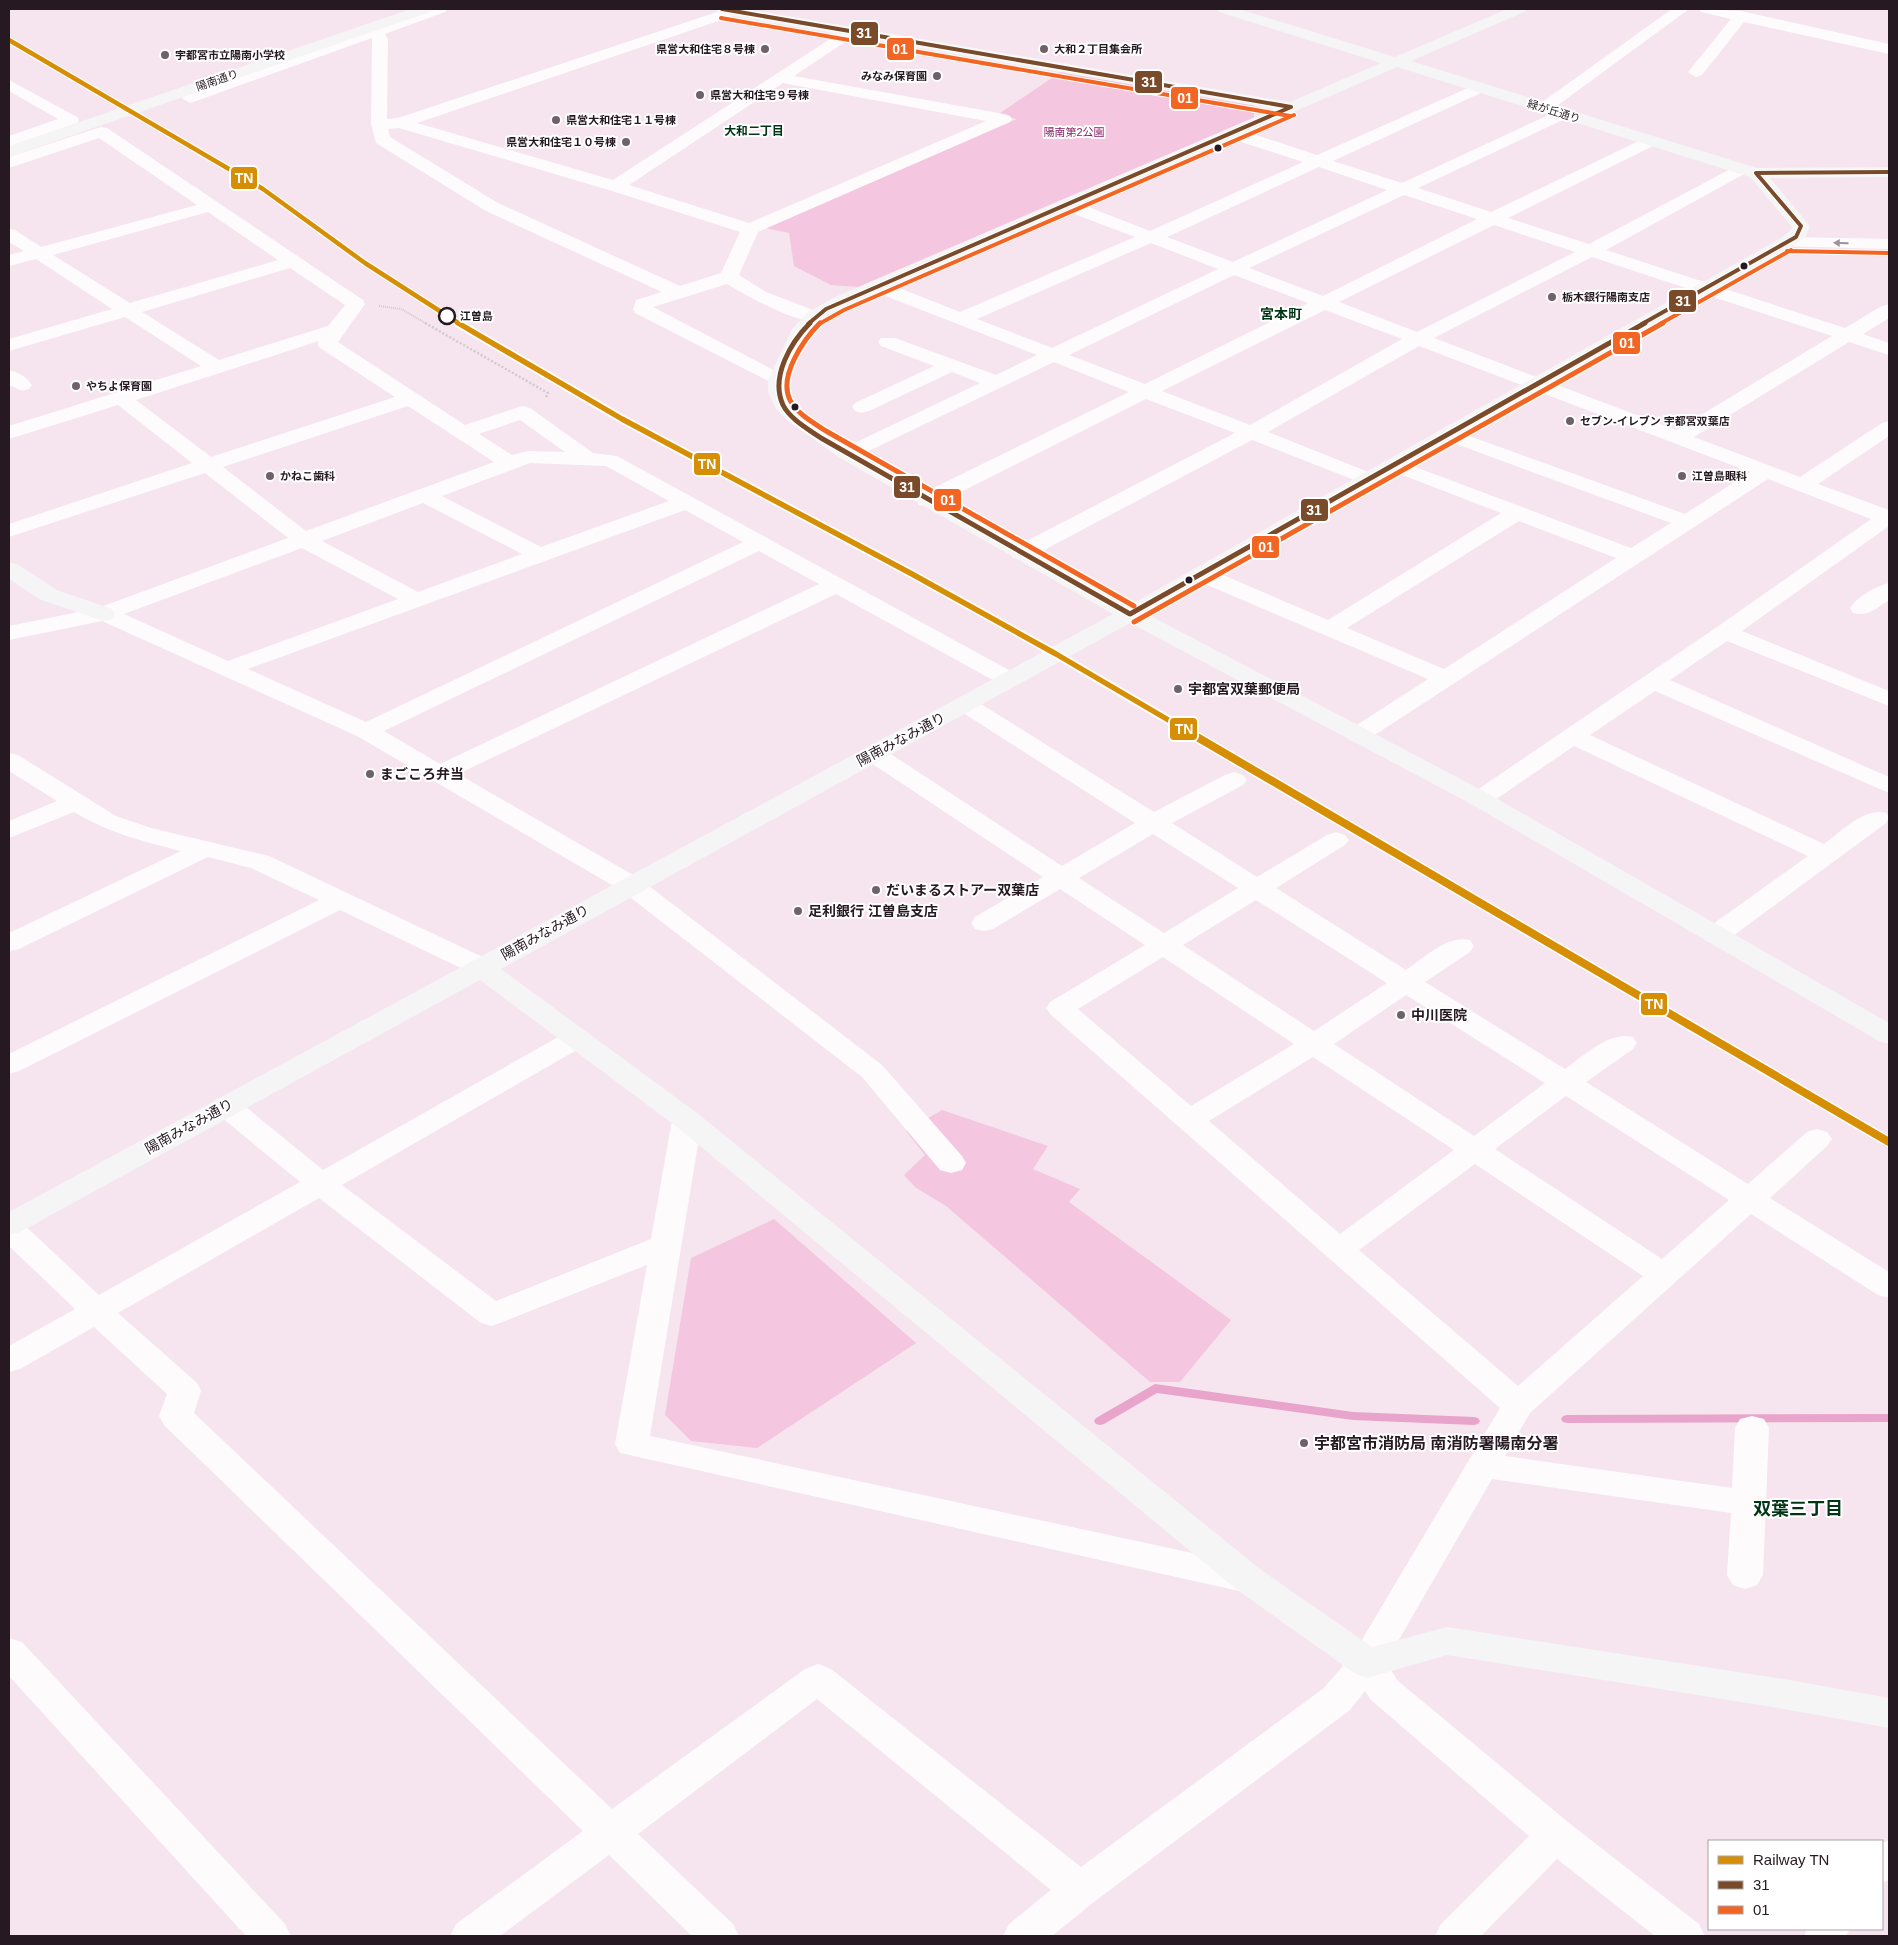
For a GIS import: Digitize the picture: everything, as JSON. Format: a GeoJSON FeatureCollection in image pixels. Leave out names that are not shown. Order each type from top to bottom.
{"type":"FeatureCollection","features":[{"type":"Feature","properties":{"kind":"street"},"geometry":{"type":"LineString","coordinates":[[173,88],[405,9]]}},
{"type":"Feature","properties":{"kind":"street","name":"陽南通り"},"geometry":{"type":"LineString","coordinates":[[9,152],[425,9]]}},
{"type":"Feature","properties":{"kind":"street"},"geometry":{"type":"LineString","coordinates":[[190,98],[440,9]]}},
{"type":"Feature","properties":{"kind":"street"},"geometry":{"type":"LineString","coordinates":[[379,124],[400,123],[732,9],[1291,107]]}},
{"type":"Feature","properties":{"kind":"street","name":"緑が丘通り"},"geometry":{"type":"LineString","coordinates":[[1224,9],[1748,171],[1889,172]]}},
{"type":"Feature","properties":{"kind":"street"},"geometry":{"type":"LineString","coordinates":[[1518,9],[840,302],[814,318],[802,329],[778,380],[778,392],[783,404],[789,411],[847,454],[1130,614],[1480,800],[1889,1035]]}},
{"type":"Feature","properties":{"kind":"street"},"geometry":{"type":"LineString","coordinates":[[1544,108],[1681,9]]}},
{"type":"Feature","properties":{"kind":"street"},"geometry":{"type":"LineString","coordinates":[[1706,9],[1889,49]]}},
{"type":"Feature","properties":{"kind":"street"},"geometry":{"type":"LineString","coordinates":[[1696,72],[1741,16]]}},
{"type":"Feature","properties":{"kind":"street"},"geometry":{"type":"LineString","coordinates":[[615,186],[852,31]]}},
{"type":"Feature","properties":{"kind":"street"},"geometry":{"type":"LineString","coordinates":[[377,32],[380,39],[379,124],[382,139],[492,207],[680,292]]}},
{"type":"Feature","properties":{"kind":"street"},"geometry":{"type":"LineString","coordinates":[[400,123],[615,186],[750,229],[1004,119],[780,78]]}},
{"type":"Feature","properties":{"kind":"street"},"geometry":{"type":"LineString","coordinates":[[9,85],[71,120],[9,142]]}},
{"type":"Feature","properties":{"kind":"street"},"geometry":{"type":"LineString","coordinates":[[960,319],[1151,237],[1479,88]]}},
{"type":"Feature","properties":{"kind":"street"},"geometry":{"type":"LineString","coordinates":[[847,454],[1234,268],[1563,114]]}},
{"type":"Feature","properties":{"kind":"street"},"geometry":{"type":"LineString","coordinates":[[9,163],[101,132],[356,304],[335,330],[327,344],[510,463]]}},
{"type":"Feature","properties":{"kind":"street"},"geometry":{"type":"LineString","coordinates":[[1232,133],[1889,349]]}},
{"type":"Feature","properties":{"kind":"street"},"geometry":{"type":"LineString","coordinates":[[927,500],[1649,141]]}},
{"type":"Feature","properties":{"kind":"street"},"geometry":{"type":"LineString","coordinates":[[1021,553],[1251,433],[1418,339],[1748,171],[1801,226],[1800,232],[1787,242]]}},
{"type":"Feature","properties":{"kind":"street"},"geometry":{"type":"LineString","coordinates":[[1067,205],[1535,385],[1889,517]]}},
{"type":"Feature","properties":{"kind":"street"},"geometry":{"type":"LineString","coordinates":[[9,261],[212,206]]}},
{"type":"Feature","properties":{"kind":"street"},"geometry":{"type":"LineString","coordinates":[[750,229],[728,277],[643,304],[642,309],[778,380]]}},
{"type":"Feature","properties":{"kind":"street"},"geometry":{"type":"LineString","coordinates":[[9,234],[217,368]]}},
{"type":"Feature","properties":{"kind":"street"},"geometry":{"type":"LineString","coordinates":[[1787,242],[1889,244]]}},
{"type":"Feature","properties":{"kind":"street","name":"陽南みなみ通り"},"geometry":{"type":"LineString","coordinates":[[9,1226],[1130,614],[1787,242]]}},
{"type":"Feature","properties":{"kind":"street"},"geometry":{"type":"LineString","coordinates":[[9,345],[294,261]]}},
{"type":"Feature","properties":{"kind":"street"},"geometry":{"type":"LineString","coordinates":[[728,277],[759,296],[814,318]]}},
{"type":"Feature","properties":{"kind":"street"},"geometry":{"type":"LineString","coordinates":[[877,286],[1369,479]]}},
{"type":"Feature","properties":{"kind":"street"},"geometry":{"type":"LineString","coordinates":[[1677,438],[1889,310]]}},
{"type":"Feature","properties":{"kind":"street"},"geometry":{"type":"LineString","coordinates":[[9,433],[335,330]]}},
{"type":"Feature","properties":{"kind":"street"},"geometry":{"type":"LineString","coordinates":[[888,342],[997,382]]}},
{"type":"Feature","properties":{"kind":"street"},"geometry":{"type":"LineString","coordinates":[[862,407],[951,365]]}},
{"type":"Feature","properties":{"kind":"street"},"geometry":{"type":"LineString","coordinates":[[121,398],[304,540],[417,600]]}},
{"type":"Feature","properties":{"kind":"street"},"geometry":{"type":"LineString","coordinates":[[9,531],[411,398]]}},
{"type":"Feature","properties":{"kind":"street"},"geometry":{"type":"LineString","coordinates":[[463,432],[523,412],[589,460]]}},
{"type":"Feature","properties":{"kind":"street"},"geometry":{"type":"LineString","coordinates":[[1802,485],[1889,427]]}},
{"type":"Feature","properties":{"kind":"street"},"geometry":{"type":"LineString","coordinates":[[1447,434],[1688,522]]}},
{"type":"Feature","properties":{"kind":"street"},"geometry":{"type":"LineString","coordinates":[[9,633],[104,614],[528,457],[610,460],[1010,680]]}},
{"type":"Feature","properties":{"kind":"street"},"geometry":{"type":"LineString","coordinates":[[1394,465],[1634,557]]}},
{"type":"Feature","properties":{"kind":"street"},"geometry":{"type":"LineString","coordinates":[[1358,735],[1766,472]]}},
{"type":"Feature","properties":{"kind":"street"},"geometry":{"type":"LineString","coordinates":[[424,495],[540,556]]}},
{"type":"Feature","properties":{"kind":"street"},"geometry":{"type":"LineString","coordinates":[[227,669],[686,502]]}},
{"type":"Feature","properties":{"kind":"street"},"geometry":{"type":"LineString","coordinates":[[1329,629],[1518,512]]}},
{"type":"Feature","properties":{"kind":"street"},"geometry":{"type":"LineString","coordinates":[[1480,800],[1889,517]]}},
{"type":"Feature","properties":{"kind":"street"},"geometry":{"type":"LineString","coordinates":[[366,731],[761,542]]}},
{"type":"Feature","properties":{"kind":"street"},"geometry":{"type":"LineString","coordinates":[[9,569],[49,595],[104,614],[366,731],[631,885],[872,1071],[951,1163]]}},
{"type":"Feature","properties":{"kind":"street"},"geometry":{"type":"LineString","coordinates":[[1201,574],[1445,678]]}},
{"type":"Feature","properties":{"kind":"street"},"geometry":{"type":"LineString","coordinates":[[439,774],[836,585]]}},
{"type":"Feature","properties":{"kind":"street"},"geometry":{"type":"LineString","coordinates":[[1861,608],[1889,590]]}},
{"type":"Feature","properties":{"kind":"street"},"geometry":{"type":"LineString","coordinates":[[1725,632],[1889,700]]}},
{"type":"Feature","properties":{"kind":"street"},"geometry":{"type":"LineString","coordinates":[[1653,682],[1889,786]]}},
{"type":"Feature","properties":{"kind":"street"},"geometry":{"type":"LineString","coordinates":[[965,704],[1889,1287]]}},
{"type":"Feature","properties":{"kind":"street"},"geometry":{"type":"LineString","coordinates":[[1573,736],[1826,855]]}},
{"type":"Feature","properties":{"kind":"street"},"geometry":{"type":"LineString","coordinates":[[874,754],[1664,1275]]}},
{"type":"Feature","properties":{"kind":"street"},"geometry":{"type":"LineString","coordinates":[[9,760],[107,821],[143,834],[208,848],[260,862],[482,967],[687,1120],[1248,1579],[1367,1663],[1384,1690],[1555,1835],[1685,1936]]}},
{"type":"Feature","properties":{"kind":"street"},"geometry":{"type":"LineString","coordinates":[[984,923],[1153,823],[1234,780]]}},
{"type":"Feature","properties":{"kind":"street"},"geometry":{"type":"LineString","coordinates":[[9,830],[75,802]]}},
{"type":"Feature","properties":{"kind":"street"},"geometry":{"type":"LineString","coordinates":[[1716,935],[1877,818]]}},
{"type":"Feature","properties":{"kind":"street"},"geometry":{"type":"LineString","coordinates":[[1336,840],[1258,889],[1162,944],[1060,1008],[1518,1405]]}},
{"type":"Feature","properties":{"kind":"street"},"geometry":{"type":"LineString","coordinates":[[9,943],[208,848]]}},
{"type":"Feature","properties":{"kind":"street"},"geometry":{"type":"LineString","coordinates":[[9,1065],[340,900]]}},
{"type":"Feature","properties":{"kind":"street"},"geometry":{"type":"LineString","coordinates":[[1189,1120],[1314,1044],[1460,946]]}},
{"type":"Feature","properties":{"kind":"street"},"geometry":{"type":"LineString","coordinates":[[9,1361],[577,1038]]}},
{"type":"Feature","properties":{"kind":"street"},"geometry":{"type":"LineString","coordinates":[[1340,1250],[1476,1151],[1565,1083],[1623,1043]]}},
{"type":"Feature","properties":{"kind":"street"},"geometry":{"type":"LineString","coordinates":[[226,1106],[321,1184],[492,1315],[666,1245]]}},
{"type":"Feature","properties":{"kind":"street"},"geometry":{"type":"LineString","coordinates":[[687,1120],[632,1444],[1248,1579]]}},
{"type":"Feature","properties":{"kind":"street"},"geometry":{"type":"LineString","coordinates":[[1023,1936],[1080,1890],[1338,1699],[1367,1663],[1518,1405],[1817,1139]]}},
{"type":"Feature","properties":{"kind":"street"},"geometry":{"type":"LineString","coordinates":[[9,1226],[96,1311],[185,1391],[176,1416],[718,1936]]}},
{"type":"Feature","properties":{"kind":"street"},"geometry":{"type":"LineString","coordinates":[[1745,1575],[1752,1428]]}},
{"type":"Feature","properties":{"kind":"street"},"geometry":{"type":"LineString","coordinates":[[1483,1465],[1749,1503]]}},
{"type":"Feature","properties":{"kind":"street"},"geometry":{"type":"LineString","coordinates":[[1367,1663],[1447,1641],[1784,1694],[1889,1713]]}},
{"type":"Feature","properties":{"kind":"street"},"geometry":{"type":"LineString","coordinates":[[9,1652],[271,1936]]}},
{"type":"Feature","properties":{"kind":"street"},"geometry":{"type":"LineString","coordinates":[[470,1936],[818,1678],[1080,1890]]}},
{"type":"Feature","properties":{"kind":"street"},"geometry":{"type":"LineString","coordinates":[[1455,1936],[1555,1835]]}},
{"type":"Feature","properties":{"kind":"path"},"geometry":{"type":"LineString","coordinates":[[356,304],[401,309],[548,393],[544,403],[523,412]]}},
{"type":"Feature","properties":{"kind":"green space","name":"陽南第2公園"},"geometry":{"type":"Polygon","coordinates":[[[1062,71],[1254,104],[1254,118],[858,287],[831,285],[794,266],[789,233],[765,228],[1017,119],[997,115],[1062,71]]]}},
{"type":"Feature","properties":{"kind":"green space"},"geometry":{"type":"Polygon","coordinates":[[[942,1110],[1048,1146],[1033,1169],[1080,1189],[1069,1202],[1231,1320],[1180,1382],[1150,1382],[946,1206],[915,1187],[904,1175],[925,1155],[906,1131],[942,1110]]]}},
{"type":"Feature","properties":{"kind":"green space"},"geometry":{"type":"Polygon","coordinates":[[[774,1219],[916,1343],[757,1448],[691,1441],[665,1415],[691,1258],[774,1219]]]}},
{"type":"Feature","properties":{"kind":"waterway"},"geometry":{"type":"LineString","coordinates":[[1100,1421],[1155,1388],[1353,1416],[1474,1421]]}},
{"type":"Feature","properties":{"kind":"waterway"},"geometry":{"type":"LineString","coordinates":[[1567,1419],[1889,1418]]}},
{"type":"Feature","properties":{"kind":"rail line","name":"TN"},"geometry":{"type":"LineString","coordinates":[[9,40],[263,189],[365,263],[440,312],[622,419],[912,574],[1056,654],[1889,1142]]}},
{"type":"Feature","properties":{"kind":"transit line","name":"31"},"geometry":{"type":"LineString","coordinates":[[722,9],[1291,107]]}},
{"type":"Feature","properties":{"kind":"transit line","name":"01"},"geometry":{"type":"LineString","coordinates":[[721,18],[1290,116]]}},
{"type":"Feature","properties":{"kind":"transit line","name":"31"},"geometry":{"type":"LineString","coordinates":[[1130,614],[821,438],[805,427],[790,415],[783,405],[779,393],[779,380],[783,366],[789,351],[806,326],[826,309],[1291,107]]}},
{"type":"Feature","properties":{"kind":"transit line","name":"01"},"geometry":{"type":"LineString","coordinates":[[1134,606],[826,431],[793,405],[787,392],[790,371],[807,338],[820,323],[832,316],[1294,115]]}},
{"type":"Feature","properties":{"kind":"transit line","name":"31"},"geometry":{"type":"LineString","coordinates":[[1756,173],[1889,172]]}},
{"type":"Feature","properties":{"kind":"transit line","name":"31"},"geometry":{"type":"LineString","coordinates":[[1130,614],[1796,237],[1801,226],[1756,173]]}},
{"type":"Feature","properties":{"kind":"transit line","name":"01"},"geometry":{"type":"LineString","coordinates":[[1134,622],[1791,250]]}},
{"type":"Feature","properties":{"kind":"transit line","name":"01"},"geometry":{"type":"LineString","coordinates":[[1787,251],[1889,253]]}},
{"type":"Feature","properties":{"kind":"place","name":"県営大和住宅８号棟"},"geometry":{"type":"Point","coordinates":[765,49]}},
{"type":"Feature","properties":{"kind":"place","name":"大和２丁目集会所"},"geometry":{"type":"Point","coordinates":[1044,49]}},
{"type":"Feature","properties":{"kind":"place","name":"宇都宮市立陽南小学校"},"geometry":{"type":"Point","coordinates":[165,55]}},
{"type":"Feature","properties":{"kind":"place","name":"みなみ保育園"},"geometry":{"type":"Point","coordinates":[937,76]}},
{"type":"Feature","properties":{"kind":"place","name":"県営大和住宅９号棟"},"geometry":{"type":"Point","coordinates":[700,95]}},
{"type":"Feature","properties":{"kind":"place","name":"県営大和住宅１１号棟"},"geometry":{"type":"Point","coordinates":[556,120]}},
{"type":"Feature","properties":{"kind":"place","name":"県営大和住宅１０号棟"},"geometry":{"type":"Point","coordinates":[626,142]}},
{"type":"Feature","properties":{"kind":"place","name":"栃木銀行陽南支店"},"geometry":{"type":"Point","coordinates":[1552,297]}},
{"type":"Feature","properties":{"kind":"place","name":"江曽島"},"geometry":{"type":"Point","coordinates":[447,316]}},
{"type":"Feature","properties":{"kind":"place","name":"やちよ保育園"},"geometry":{"type":"Point","coordinates":[76,386]}},
{"type":"Feature","properties":{"kind":"place","name":"セブン-イレブン 宇都宮双葉店"},"geometry":{"type":"Point","coordinates":[1570,421]}},
{"type":"Feature","properties":{"kind":"place","name":"かねこ歯科"},"geometry":{"type":"Point","coordinates":[270,476]}},
{"type":"Feature","properties":{"kind":"place","name":"江曽島眼科"},"geometry":{"type":"Point","coordinates":[1682,476]}},
{"type":"Feature","properties":{"kind":"place","name":"宇都宮双葉郵便局"},"geometry":{"type":"Point","coordinates":[1178,689]}},
{"type":"Feature","properties":{"kind":"place","name":"まごころ弁当"},"geometry":{"type":"Point","coordinates":[370,774]}},
{"type":"Feature","properties":{"kind":"place","name":"だいまるストアー双葉店"},"geometry":{"type":"Point","coordinates":[876,890]}},
{"type":"Feature","properties":{"kind":"place","name":"足利銀行 江曽島支店"},"geometry":{"type":"Point","coordinates":[798,911]}},
{"type":"Feature","properties":{"kind":"place","name":"中川医院"},"geometry":{"type":"Point","coordinates":[1401,1015]}},
{"type":"Feature","properties":{"kind":"place","name":"宇都宮市消防局 南消防署陽南分署"},"geometry":{"type":"Point","coordinates":[1304,1443]}},
{"type":"Feature","properties":{"kind":"district","name":"大和二丁目"},"geometry":{"type":"Point","coordinates":[754,131]}},
{"type":"Feature","properties":{"kind":"district","name":"宮本町"},"geometry":{"type":"Point","coordinates":[1281,314]}},
{"type":"Feature","properties":{"kind":"district","name":"双葉三丁目"},"geometry":{"type":"Point","coordinates":[1798,1509]}}]}
